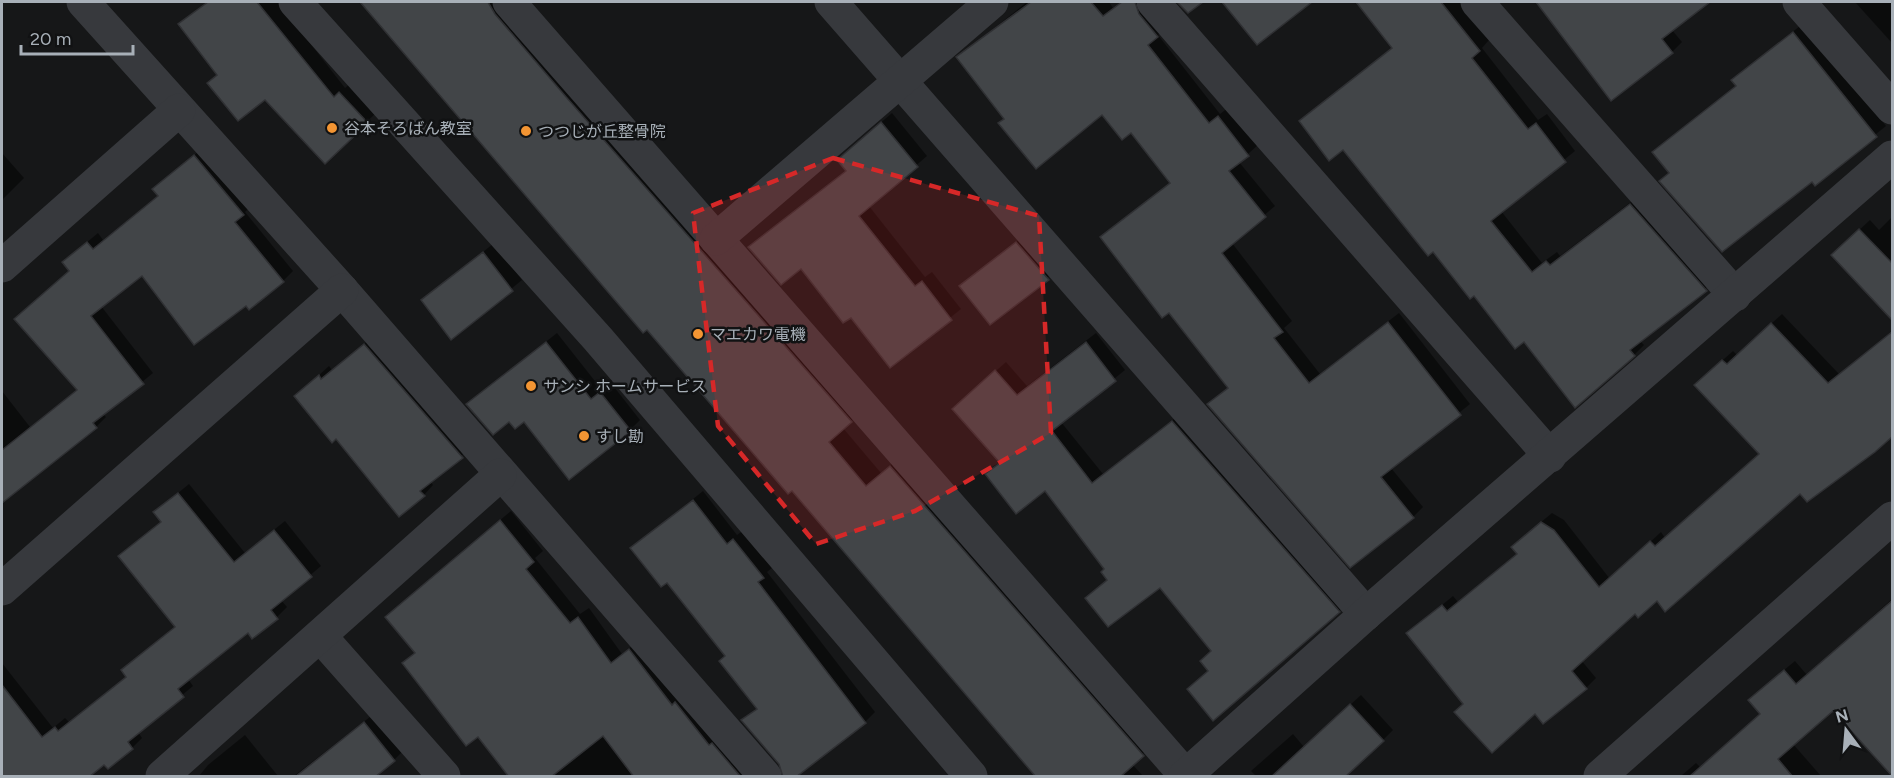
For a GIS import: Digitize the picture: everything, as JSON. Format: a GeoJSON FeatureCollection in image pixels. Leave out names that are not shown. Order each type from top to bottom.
{"type":"FeatureCollection","features":[{"type":"Feature","properties":{"kind":"street"},"geometry":{"type":"LineString","coordinates":[[83,2],[342,290],[500,475],[765,777]]}},
{"type":"Feature","properties":{"kind":"street"},"geometry":{"type":"LineString","coordinates":[[295,2],[598,339],[970,777]]}},
{"type":"Feature","properties":{"kind":"street"},"geometry":{"type":"LineString","coordinates":[[509,2],[1185,776],[1366,614],[1893,157]]}},
{"type":"Feature","properties":{"kind":"street"},"geometry":{"type":"LineString","coordinates":[[831,2],[1366,614]]}},
{"type":"Feature","properties":{"kind":"street"},"geometry":{"type":"LineString","coordinates":[[716,239],[992,2]]}},
{"type":"Feature","properties":{"kind":"street"},"geometry":{"type":"LineString","coordinates":[[1153,2],[1550,456]]}},
{"type":"Feature","properties":{"kind":"street"},"geometry":{"type":"LineString","coordinates":[[1477,2],[1735,295]]}},
{"type":"Feature","properties":{"kind":"street"},"geometry":{"type":"LineString","coordinates":[[1799,2],[1893,108]]}},
{"type":"Feature","properties":{"kind":"street"},"geometry":{"type":"LineString","coordinates":[[2,266],[178,110]]}},
{"type":"Feature","properties":{"kind":"street"},"geometry":{"type":"LineString","coordinates":[[2,589],[342,290]]}},
{"type":"Feature","properties":{"kind":"street"},"geometry":{"type":"LineString","coordinates":[[162,777],[500,475]]}},
{"type":"Feature","properties":{"kind":"street"},"geometry":{"type":"LineString","coordinates":[[1600,777],[1893,518]]}},
{"type":"Feature","properties":{"kind":"street"},"geometry":{"type":"LineString","coordinates":[[321,637],[444,777]]}},
{"type":"Feature","properties":{"kind":"highlighted area"},"geometry":{"type":"Polygon","coordinates":[[[833,158],[1039,216],[1051,433],[915,511],[816,544],[718,426],[693,213],[833,158]]]}},
{"type":"Feature","properties":{"kind":"building"},"geometry":{"type":"Polygon","coordinates":[[[208,2],[257,2],[334,97],[339,92],[368,123],[325,164],[265,100],[238,121],[207,83],[217,75],[178,24],[208,2]]]}},
{"type":"Feature","properties":{"kind":"building"},"geometry":{"type":"Polygon","coordinates":[[[360,2],[488,2],[495,14],[567,98],[852,422],[829,442],[866,486],[890,466],[1144,756],[1120,777],[1036,777],[792,491],[788,494],[647,330],[643,333],[360,2]]]}},
{"type":"Feature","properties":{"kind":"building"},"geometry":{"type":"Polygon","coordinates":[[[1031,2],[1091,2],[1103,16],[1122,2],[1135,2],[1139,14],[1158,37],[1148,45],[1209,123],[1218,116],[1249,156],[1229,171],[1266,217],[1222,253],[1283,332],[1274,338],[1309,383],[1388,322],[1461,415],[1381,477],[1414,518],[1350,568],[1207,404],[1228,388],[1169,313],[1162,318],[1100,237],[1170,183],[1131,133],[1122,140],[1102,115],[1036,169],[998,123],[1004,119],[956,57],[1031,2]]]}},
{"type":"Feature","properties":{"kind":"building"},"geometry":{"type":"Polygon","coordinates":[[[1177,2],[1203,2],[1188,13],[1177,2]]]}},
{"type":"Feature","properties":{"kind":"building"},"geometry":{"type":"Polygon","coordinates":[[[1222,2],[1312,2],[1257,45],[1222,2]]]}},
{"type":"Feature","properties":{"kind":"building"},"geometry":{"type":"Polygon","coordinates":[[[1356,2],[1441,2],[1480,51],[1472,58],[1528,129],[1536,123],[1566,162],[1491,221],[1532,272],[1546,261],[1550,265],[1630,204],[1707,291],[1630,350],[1635,356],[1575,408],[1524,342],[1515,349],[1474,296],[1470,299],[1433,252],[1428,256],[1343,150],[1329,161],[1299,121],[1392,48],[1356,2]]]}},
{"type":"Feature","properties":{"kind":"building"},"geometry":{"type":"Polygon","coordinates":[[[1536,2],[1710,2],[1662,39],[1673,53],[1611,101],[1536,2]]]}},
{"type":"Feature","properties":{"kind":"building"},"geometry":{"type":"Polygon","coordinates":[[[1793,32],[1877,137],[1815,186],[1812,182],[1722,252],[1659,181],[1669,173],[1652,152],[1736,86],[1731,80],[1793,32]]]}},
{"type":"Feature","properties":{"kind":"building"},"geometry":{"type":"Polygon","coordinates":[[[881,122],[918,167],[859,216],[915,286],[922,281],[952,320],[890,368],[851,318],[843,323],[801,269],[781,285],[748,247],[846,171],[837,160],[881,122]]]}},
{"type":"Feature","properties":{"kind":"building"},"geometry":{"type":"Polygon","coordinates":[[[194,155],[244,215],[235,222],[284,282],[249,310],[246,306],[194,345],[142,276],[91,316],[144,384],[93,423],[97,428],[2,503],[2,450],[77,390],[14,319],[69,271],[62,262],[87,242],[93,249],[158,196],[152,189],[194,155]]]}},
{"type":"Feature","properties":{"kind":"building"},"geometry":{"type":"Polygon","coordinates":[[[1859,229],[1893,264],[1893,321],[1831,255],[1859,229]]]}},
{"type":"Feature","properties":{"kind":"building"},"geometry":{"type":"Polygon","coordinates":[[[1016,242],[1049,280],[990,325],[959,286],[1016,242]]]}},
{"type":"Feature","properties":{"kind":"building"},"geometry":{"type":"Polygon","coordinates":[[[483,252],[513,291],[451,340],[421,300],[483,252]]]}},
{"type":"Feature","properties":{"kind":"building"},"geometry":{"type":"Polygon","coordinates":[[[1771,323],[1828,383],[1893,331],[1893,436],[1807,502],[1800,494],[1665,612],[1657,601],[1638,618],[1635,614],[1572,671],[1587,689],[1543,724],[1535,714],[1492,753],[1454,712],[1463,704],[1406,633],[1442,605],[1447,611],[1517,554],[1511,547],[1541,522],[1554,530],[1599,587],[1650,541],[1655,546],[1759,454],[1694,385],[1722,360],[1727,364],[1771,323]]]}},
{"type":"Feature","properties":{"kind":"building"},"geometry":{"type":"Polygon","coordinates":[[[546,342],[591,399],[600,392],[631,431],[569,480],[524,422],[515,429],[509,422],[493,435],[466,404],[546,342]]]}},
{"type":"Feature","properties":{"kind":"building"},"geometry":{"type":"Polygon","coordinates":[[[1086,342],[1116,381],[1052,431],[1092,483],[1172,421],[1340,612],[1213,721],[1187,689],[1208,671],[1200,661],[1211,651],[1160,588],[1108,627],[1085,598],[1107,580],[1101,572],[1104,569],[1045,491],[1016,514],[985,474],[1000,463],[952,409],[995,370],[1017,395],[1086,342]]]}},
{"type":"Feature","properties":{"kind":"building"},"geometry":{"type":"Polygon","coordinates":[[[364,344],[463,458],[420,491],[425,496],[399,517],[336,439],[332,443],[294,396],[319,375],[321,379],[364,344]]]}},
{"type":"Feature","properties":{"kind":"building"},"geometry":{"type":"Polygon","coordinates":[[[178,493],[234,562],[274,530],[312,577],[271,610],[278,619],[252,639],[248,633],[178,689],[184,697],[128,742],[133,749],[108,769],[104,765],[89,777],[2,777],[2,685],[42,737],[55,727],[58,731],[126,677],[121,670],[175,627],[118,556],[161,522],[153,512],[178,493]]]}},
{"type":"Feature","properties":{"kind":"building"},"geometry":{"type":"Polygon","coordinates":[[[693,500],[727,544],[733,539],[764,578],[758,582],[866,723],[796,777],[783,777],[779,764],[741,720],[757,709],[719,661],[725,656],[667,583],[661,587],[630,548],[693,500]]]}},
{"type":"Feature","properties":{"kind":"building"},"geometry":{"type":"Polygon","coordinates":[[[500,520],[534,562],[526,569],[570,623],[578,617],[611,663],[629,649],[672,705],[675,702],[709,745],[712,743],[741,777],[634,777],[603,736],[551,777],[509,777],[478,737],[466,746],[402,663],[415,653],[385,617],[500,520]]]}},
{"type":"Feature","properties":{"kind":"building"},"geometry":{"type":"Polygon","coordinates":[[[1893,600],[1893,777],[1833,711],[1778,759],[1793,777],[1689,777],[1760,714],[1748,700],[1784,670],[1796,684],[1893,600]]]}},
{"type":"Feature","properties":{"kind":"building"},"geometry":{"type":"Polygon","coordinates":[[[1350,704],[1384,741],[1345,777],[1271,777],[1350,704]]]}},
{"type":"Feature","properties":{"kind":"building"},"geometry":{"type":"Polygon","coordinates":[[[364,722],[395,761],[375,777],[295,777],[364,722]]]}},
{"type":"Feature","properties":{"kind":"place","name":"谷本そろばん教室"},"geometry":{"type":"Point","coordinates":[332,128]}},
{"type":"Feature","properties":{"kind":"place","name":"つつじが丘整骨院"},"geometry":{"type":"Point","coordinates":[526,131]}},
{"type":"Feature","properties":{"kind":"place","name":"マエカワ電機"},"geometry":{"type":"Point","coordinates":[698,334]}},
{"type":"Feature","properties":{"kind":"place","name":"サンシ ホームサービス"},"geometry":{"type":"Point","coordinates":[531,386]}},
{"type":"Feature","properties":{"kind":"place","name":"すし勘"},"geometry":{"type":"Point","coordinates":[584,436]}}]}
